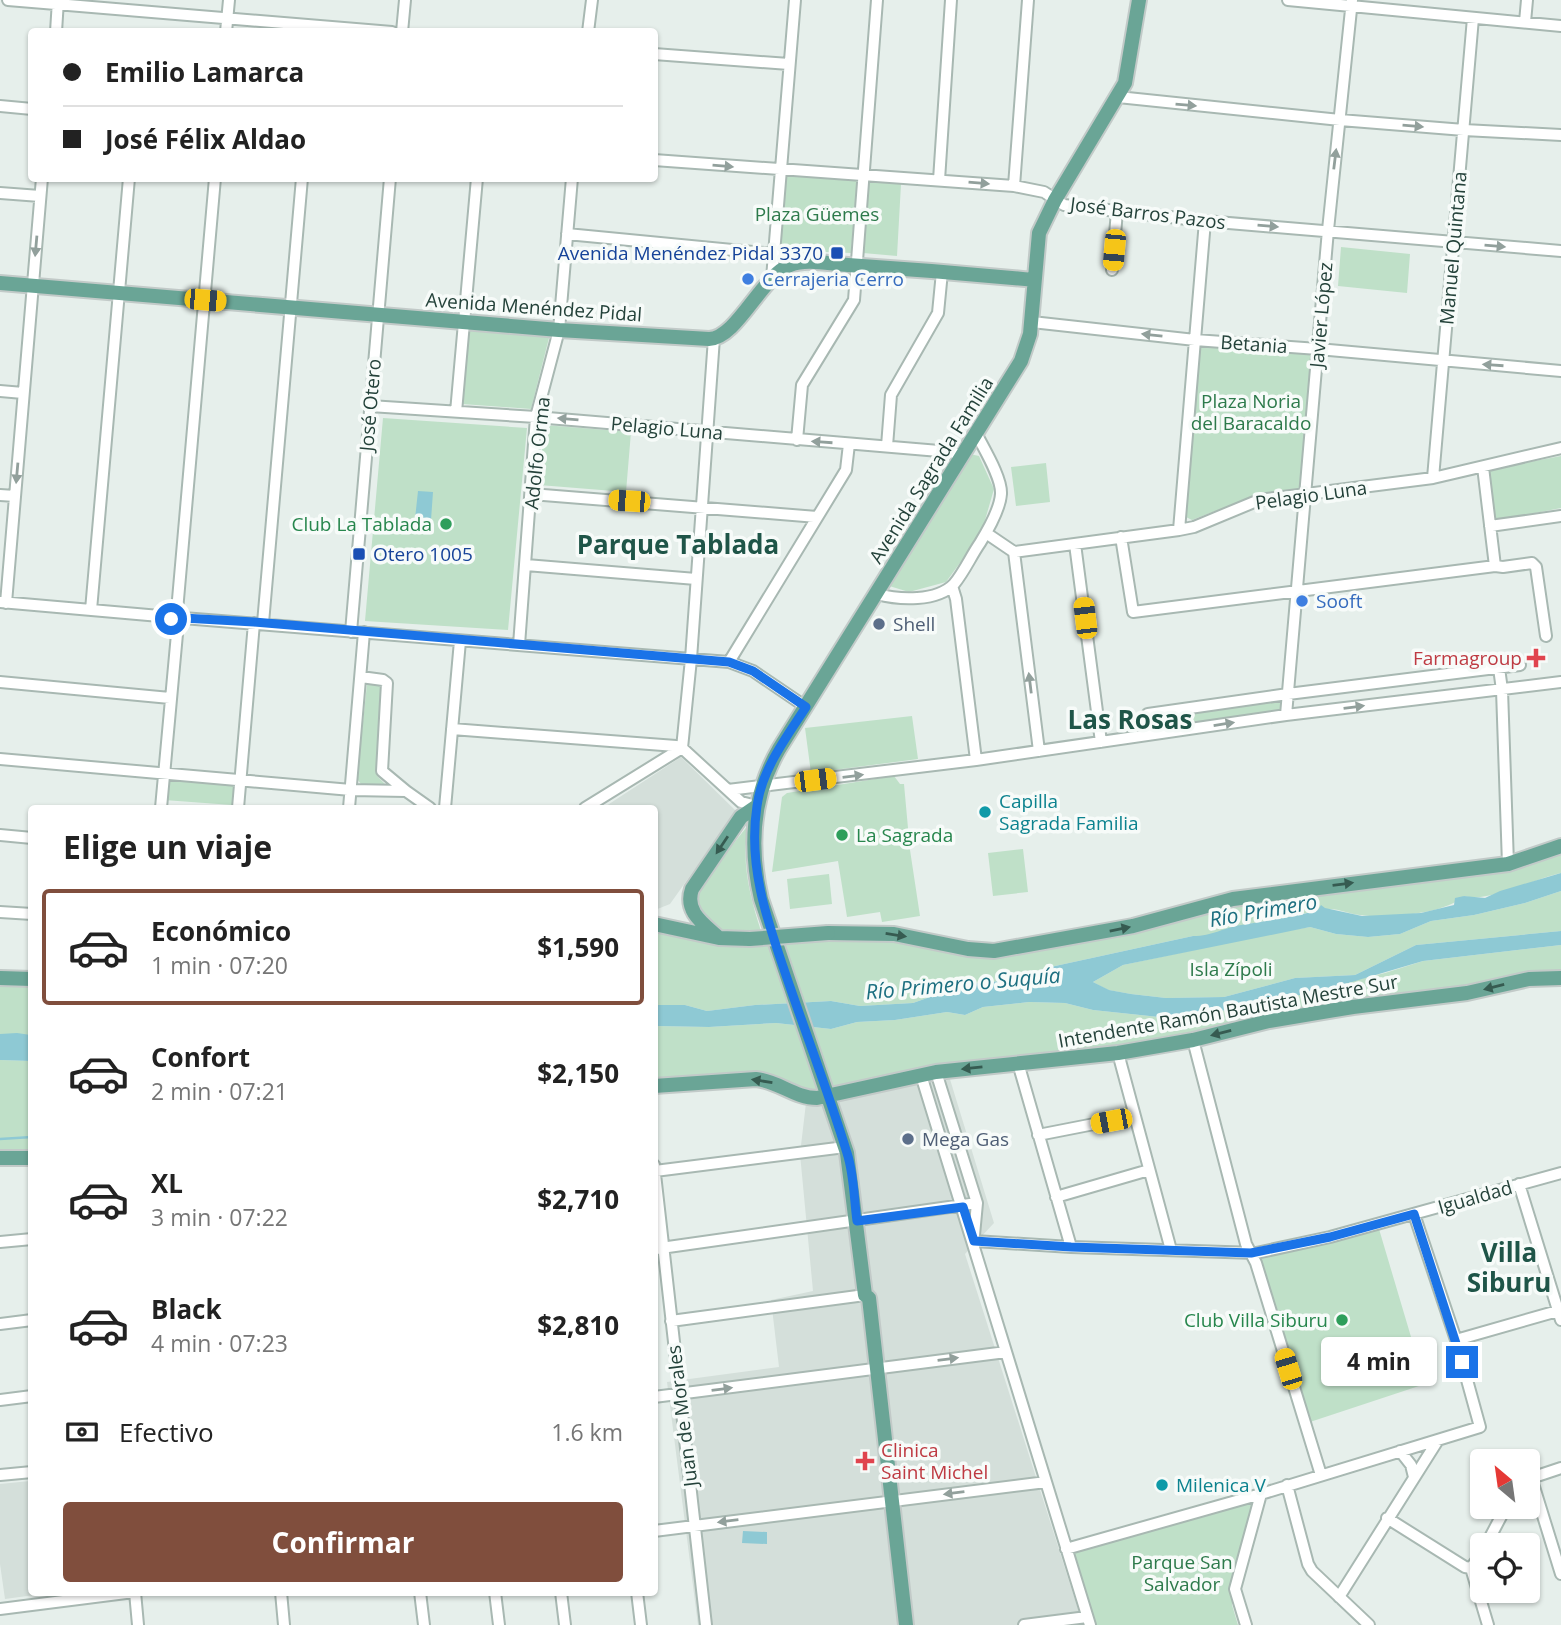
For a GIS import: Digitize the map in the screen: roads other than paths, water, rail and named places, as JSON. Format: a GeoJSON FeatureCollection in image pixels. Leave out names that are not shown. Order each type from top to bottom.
{"type":"FeatureCollection","features":[{"type":"Feature","properties":{"kind":"main road","name":"Avenida Sagrada Familia"},"geometry":{"type":"LineString","coordinates":[[827,1096],[761,899],[755,871],[754,836],[761,787],[772,762],[1021,362],[1032,322],[1039,233],[1055,200],[1118,97],[1128,74],[1139,0]]}},
{"type":"Feature","properties":{"kind":"main road"},"geometry":{"type":"LineString","coordinates":[[714,338],[724,334],[772,278],[791,264],[804,262],[856,265],[1034,280]]}},
{"type":"Feature","properties":{"kind":"main road","name":"Avenida Menéndez Pidal"},"geometry":{"type":"LineString","coordinates":[[0,283],[559,330],[714,338]]}},
{"type":"Feature","properties":{"kind":"main road"},"geometry":{"type":"LineString","coordinates":[[719,938],[696,917],[689,898],[741,817],[757,806]]}},
{"type":"Feature","properties":{"kind":"main road"},"geometry":{"type":"LineString","coordinates":[[658,925],[719,938],[750,939],[828,933],[894,934],[968,949],[994,951],[1133,926],[1233,899],[1508,863],[1561,846]]}},
{"type":"Feature","properties":{"kind":"main road"},"geometry":{"type":"LineString","coordinates":[[0,978],[28,979]]}},
{"type":"Feature","properties":{"kind":"main road","name":"Intendente Ramón Bautista Mestre Sur"},"geometry":{"type":"LineString","coordinates":[[658,1086],[766,1079],[803,1096],[817,1098],[936,1072],[1118,1053],[1329,1011],[1467,993],[1529,979],[1561,980]]}},
{"type":"Feature","properties":{"kind":"main road"},"geometry":{"type":"LineString","coordinates":[[827,1096],[851,1172],[865,1295],[869,1298],[900,1625]]}},
{"type":"Feature","properties":{"kind":"main road"},"geometry":{"type":"LineString","coordinates":[[0,1158],[28,1158]]}},
{"type":"Feature","properties":{"kind":"main road"},"geometry":{"type":"LineString","coordinates":[[889,1502],[906,1625]]}},
{"type":"Feature","properties":{"kind":"street"},"geometry":{"type":"LineString","coordinates":[[8,0],[58,2],[341,28]]}},
{"type":"Feature","properties":{"kind":"street"},"geometry":{"type":"LineString","coordinates":[[226,28],[229,0]]}},
{"type":"Feature","properties":{"kind":"street"},"geometry":{"type":"LineString","coordinates":[[402,28],[405,0]]}},
{"type":"Feature","properties":{"kind":"street"},"geometry":{"type":"LineString","coordinates":[[588,28],[592,0]]}},
{"type":"Feature","properties":{"kind":"street"},"geometry":{"type":"LineString","coordinates":[[772,278],[795,0]]}},
{"type":"Feature","properties":{"kind":"street"},"geometry":{"type":"LineString","coordinates":[[797,440],[802,385],[852,305],[877,0]]}},
{"type":"Feature","properties":{"kind":"street"},"geometry":{"type":"LineString","coordinates":[[939,180],[951,0]]}},
{"type":"Feature","properties":{"kind":"street"},"geometry":{"type":"LineString","coordinates":[[1014,186],[1028,0]]}},
{"type":"Feature","properties":{"kind":"street"},"geometry":{"type":"LineString","coordinates":[[1288,0],[1351,3],[1561,26]]}},
{"type":"Feature","properties":{"kind":"street"},"geometry":{"type":"LineString","coordinates":[[1427,13],[1429,0]]}},
{"type":"Feature","properties":{"kind":"street"},"geometry":{"type":"LineString","coordinates":[[1525,22],[1527,0]]}},
{"type":"Feature","properties":{"kind":"street"},"geometry":{"type":"LineString","coordinates":[[56,28],[58,2]]}},
{"type":"Feature","properties":{"kind":"street","name":"Javier López"},"geometry":{"type":"LineString","coordinates":[[1286,715],[1328,230],[1351,3]]}},
{"type":"Feature","properties":{"kind":"street","name":"Manuel Quintana"},"geometry":{"type":"LineString","coordinates":[[1433,478],[1473,18]]}},
{"type":"Feature","properties":{"kind":"street"},"geometry":{"type":"LineString","coordinates":[[658,54],[789,64]]}},
{"type":"Feature","properties":{"kind":"street"},"geometry":{"type":"LineString","coordinates":[[1118,97],[1340,120],[1561,135]]}},
{"type":"Feature","properties":{"kind":"street"},"geometry":{"type":"LineString","coordinates":[[0,106],[28,109]]}},
{"type":"Feature","properties":{"kind":"street","name":"José Barros Pazos"},"geometry":{"type":"LineString","coordinates":[[658,160],[1014,186],[1044,192],[1064,205],[1205,221],[1561,251]]}},
{"type":"Feature","properties":{"kind":"street"},"geometry":{"type":"LineString","coordinates":[[42,182],[15,496],[3,603],[729,662],[753,671],[806,707]]}},
{"type":"Feature","properties":{"kind":"street"},"geometry":{"type":"LineString","coordinates":[[91,610],[129,182]]}},
{"type":"Feature","properties":{"kind":"street"},"geometry":{"type":"LineString","coordinates":[[161,805],[215,182]]}},
{"type":"Feature","properties":{"kind":"street"},"geometry":{"type":"LineString","coordinates":[[238,805],[259,623],[302,182]]}},
{"type":"Feature","properties":{"kind":"street","name":"José Otero"},"geometry":{"type":"LineString","coordinates":[[351,632],[390,182]]}},
{"type":"Feature","properties":{"kind":"street"},"geometry":{"type":"LineString","coordinates":[[456,412],[477,182]]}},
{"type":"Feature","properties":{"kind":"street","name":"Adolfo Orma"},"geometry":{"type":"LineString","coordinates":[[519,645],[536,417],[559,330],[572,182]]}},
{"type":"Feature","properties":{"kind":"street"},"geometry":{"type":"LineString","coordinates":[[0,193],[40,196]]}},
{"type":"Feature","properties":{"kind":"street"},"geometry":{"type":"LineString","coordinates":[[1112,270],[1117,211]]}},
{"type":"Feature","properties":{"kind":"street"},"geometry":{"type":"LineString","coordinates":[[1179,530],[1205,221]]}},
{"type":"Feature","properties":{"kind":"street"},"geometry":{"type":"LineString","coordinates":[[568,234],[774,254],[804,262]]}},
{"type":"Feature","properties":{"kind":"street"},"geometry":{"type":"LineString","coordinates":[[887,446],[891,395],[938,313],[942,272]]}},
{"type":"Feature","properties":{"kind":"street","name":"Betania"},"geometry":{"type":"LineString","coordinates":[[1032,322],[1195,340],[1561,371]]}},
{"type":"Feature","properties":{"kind":"street"},"geometry":{"type":"LineString","coordinates":[[682,748],[709,432],[714,338]]}},
{"type":"Feature","properties":{"kind":"street"},"geometry":{"type":"LineString","coordinates":[[0,391],[23,393]]}},
{"type":"Feature","properties":{"kind":"street","name":"Pelagio Luna"},"geometry":{"type":"LineString","coordinates":[[370,406],[887,446],[951,452],[963,456]]}},
{"type":"Feature","properties":{"kind":"street"},"geometry":{"type":"LineString","coordinates":[[877,594],[914,599],[952,586],[986,533],[1001,493],[999,481],[977,435]]}},
{"type":"Feature","properties":{"kind":"street"},"geometry":{"type":"LineString","coordinates":[[729,662],[846,470],[849,444]]}},
{"type":"Feature","properties":{"kind":"street","name":"Pelagio Luna"},"geometry":{"type":"LineString","coordinates":[[1014,552],[1179,530],[1194,527],[1259,500],[1433,478],[1561,448]]}},
{"type":"Feature","properties":{"kind":"street"},"geometry":{"type":"LineString","coordinates":[[1483,467],[1495,566]]}},
{"type":"Feature","properties":{"kind":"street"},"geometry":{"type":"LineString","coordinates":[[531,494],[817,517]]}},
{"type":"Feature","properties":{"kind":"street"},"geometry":{"type":"LineString","coordinates":[[0,495],[15,496]]}},
{"type":"Feature","properties":{"kind":"street"},"geometry":{"type":"LineString","coordinates":[[1490,526],[1561,516]]}},
{"type":"Feature","properties":{"kind":"street"},"geometry":{"type":"LineString","coordinates":[[986,533],[1014,552],[1039,751]]}},
{"type":"Feature","properties":{"kind":"street"},"geometry":{"type":"LineString","coordinates":[[1121,537],[1133,612],[1495,566],[1532,564],[1536,567],[1546,636]]}},
{"type":"Feature","properties":{"kind":"street"},"geometry":{"type":"LineString","coordinates":[[1075,544],[1101,742]]}},
{"type":"Feature","properties":{"kind":"street"},"geometry":{"type":"LineString","coordinates":[[526,565],[696,579]]}},
{"type":"Feature","properties":{"kind":"street"},"geometry":{"type":"LineString","coordinates":[[952,586],[956,599],[975,760]]}},
{"type":"Feature","properties":{"kind":"street"},"geometry":{"type":"LineString","coordinates":[[349,805],[364,632]]}},
{"type":"Feature","properties":{"kind":"street"},"geometry":{"type":"LineString","coordinates":[[445,805],[460,641]]}},
{"type":"Feature","properties":{"kind":"street"},"geometry":{"type":"LineString","coordinates":[[1147,735],[1148,714],[1520,665]]}},
{"type":"Feature","properties":{"kind":"street"},"geometry":{"type":"LineString","coordinates":[[1499,668],[1508,863]]}},
{"type":"Feature","properties":{"kind":"street"},"geometry":{"type":"LineString","coordinates":[[361,677],[387,683],[382,771],[426,805]]}},
{"type":"Feature","properties":{"kind":"street"},"geometry":{"type":"LineString","coordinates":[[0,682],[170,698]]}},
{"type":"Feature","properties":{"kind":"street"},"geometry":{"type":"LineString","coordinates":[[728,790],[975,760],[1286,715],[1561,682]]}},
{"type":"Feature","properties":{"kind":"street"},"geometry":{"type":"LineString","coordinates":[[452,729],[682,748],[741,802],[757,806]]}},
{"type":"Feature","properties":{"kind":"street"},"geometry":{"type":"LineString","coordinates":[[591,805],[682,748]]}},
{"type":"Feature","properties":{"kind":"street"},"geometry":{"type":"LineString","coordinates":[[0,759],[351,790],[406,791]]}},
{"type":"Feature","properties":{"kind":"street"},"geometry":{"type":"LineString","coordinates":[[0,835],[28,838]]}},
{"type":"Feature","properties":{"kind":"street"},"geometry":{"type":"LineString","coordinates":[[0,912],[28,914]]}},
{"type":"Feature","properties":{"kind":"street"},"geometry":{"type":"LineString","coordinates":[[1194,1040],[1246,1244],[1256,1263],[1321,1475]]}},
{"type":"Feature","properties":{"kind":"street"},"geometry":{"type":"LineString","coordinates":[[1118,1053],[1171,1251]]}},
{"type":"Feature","properties":{"kind":"street"},"geometry":{"type":"LineString","coordinates":[[1018,1063],[1071,1247]]}},
{"type":"Feature","properties":{"kind":"street"},"geometry":{"type":"LineString","coordinates":[[936,1072],[977,1203],[974,1241]]}},
{"type":"Feature","properties":{"kind":"street"},"geometry":{"type":"LineString","coordinates":[[921,1075],[974,1241],[1088,1621],[1024,1625]]}},
{"type":"Feature","properties":{"kind":"street"},"geometry":{"type":"LineString","coordinates":[[1038,1135],[1135,1116]]}},
{"type":"Feature","properties":{"kind":"street"},"geometry":{"type":"LineString","coordinates":[[658,1171],[845,1147]]}},
{"type":"Feature","properties":{"kind":"street"},"geometry":{"type":"LineString","coordinates":[[1056,1197],[1149,1170]]}},
{"type":"Feature","properties":{"kind":"street","name":"Igualdad"},"geometry":{"type":"LineString","coordinates":[[974,1241],[1251,1253],[1330,1237],[1561,1173]]}},
{"type":"Feature","properties":{"kind":"street"},"geometry":{"type":"LineString","coordinates":[[1456,1340],[1560,1314],[1519,1184]]}},
{"type":"Feature","properties":{"kind":"street"},"geometry":{"type":"LineString","coordinates":[[658,1249],[977,1203]]}},
{"type":"Feature","properties":{"kind":"street"},"geometry":{"type":"LineString","coordinates":[[1066,1549],[1261,1494],[1480,1427],[1456,1340],[1414,1214]]}},
{"type":"Feature","properties":{"kind":"street"},"geometry":{"type":"LineString","coordinates":[[0,1242],[28,1239]]}},
{"type":"Feature","properties":{"kind":"street","name":"Juan de Morales"},"geometry":{"type":"LineString","coordinates":[[658,1249],[671,1321],[706,1625]]}},
{"type":"Feature","properties":{"kind":"street"},"geometry":{"type":"LineString","coordinates":[[671,1321],[865,1295]]}},
{"type":"Feature","properties":{"kind":"street"},"geometry":{"type":"LineString","coordinates":[[0,1324],[28,1320]]}},
{"type":"Feature","properties":{"kind":"street"},"geometry":{"type":"LineString","coordinates":[[658,1397],[1006,1352]]}},
{"type":"Feature","properties":{"kind":"street"},"geometry":{"type":"LineString","coordinates":[[0,1400],[28,1396]]}},
{"type":"Feature","properties":{"kind":"street"},"geometry":{"type":"LineString","coordinates":[[1339,1597],[1438,1440]]}},
{"type":"Feature","properties":{"kind":"street"},"geometry":{"type":"LineString","coordinates":[[1400,1451],[1411,1465],[1414,1477]]}},
{"type":"Feature","properties":{"kind":"street"},"geometry":{"type":"LineString","coordinates":[[1540,1475],[1561,1468]]}},
{"type":"Feature","properties":{"kind":"street"},"geometry":{"type":"LineString","coordinates":[[0,1475],[28,1472]]}},
{"type":"Feature","properties":{"kind":"street"},"geometry":{"type":"LineString","coordinates":[[658,1530],[1046,1482]]}},
{"type":"Feature","properties":{"kind":"street"},"geometry":{"type":"LineString","coordinates":[[1287,1485],[1308,1564],[1369,1625]]}},
{"type":"Feature","properties":{"kind":"street"},"geometry":{"type":"LineString","coordinates":[[1246,1625],[1235,1589],[1261,1494]]}},
{"type":"Feature","properties":{"kind":"street"},"geometry":{"type":"LineString","coordinates":[[1540,1511],[1561,1574]]}},
{"type":"Feature","properties":{"kind":"street"},"geometry":{"type":"LineString","coordinates":[[1387,1518],[1470,1569]]}},
{"type":"Feature","properties":{"kind":"street"},"geometry":{"type":"LineString","coordinates":[[0,1609],[102,1596]]}},
{"type":"Feature","properties":{"kind":"street"},"geometry":{"type":"LineString","coordinates":[[134,1596],[138,1625]]}},
{"type":"Feature","properties":{"kind":"street"},"geometry":{"type":"LineString","coordinates":[[281,1596],[284,1625]]}},
{"type":"Feature","properties":{"kind":"street"},"geometry":{"type":"LineString","coordinates":[[420,1596],[424,1625]]}},
{"type":"Feature","properties":{"kind":"street"},"geometry":{"type":"LineString","coordinates":[[495,1596],[499,1625]]}},
{"type":"Feature","properties":{"kind":"street"},"geometry":{"type":"LineString","coordinates":[[561,1596],[565,1625]]}},
{"type":"Feature","properties":{"kind":"street"},"geometry":{"type":"LineString","coordinates":[[637,1596],[641,1625]]}},
{"type":"Feature","properties":{"kind":"street"},"geometry":{"type":"LineString","coordinates":[[1481,1603],[1488,1625]]}},
{"type":"Feature","properties":{"kind":"water"},"geometry":{"type":"Polygon","coordinates":[[[418,491],[433,492],[431,520],[415,519],[418,491]]]}},
{"type":"Feature","properties":{"kind":"water"},"geometry":{"type":"Polygon","coordinates":[[[1561,873],[1561,891],[1474,915],[1431,921],[1400,934],[1368,937],[1336,934],[1310,927],[1123,965],[1093,982],[1109,990],[1131,994],[1166,998],[1224,997],[1295,978],[1355,975],[1416,945],[1561,931],[1561,945],[1423,961],[1328,989],[1228,1010],[1159,1017],[1093,1010],[1065,1003],[1029,1002],[983,1007],[965,1015],[947,1012],[895,1020],[857,1022],[831,1029],[776,1023],[709,1027],[658,1026],[658,1005],[685,1005],[707,1011],[755,1005],[831,1001],[860,1006],[913,1003],[967,984],[1014,980],[1046,968],[1206,935],[1234,926],[1309,913],[1318,910],[1321,905],[1362,916],[1421,913],[1454,905],[1455,898],[1485,898],[1561,873]]]}},
{"type":"Feature","properties":{"kind":"water"},"geometry":{"type":"Polygon","coordinates":[[[0,1034],[28,1035],[28,1061],[0,1060],[0,1034]]]}},
{"type":"Feature","properties":{"kind":"water"},"geometry":{"type":"Polygon","coordinates":[[[743,1531],[767,1532],[767,1544],[742,1543],[743,1531]]]}},
{"type":"Feature","properties":{"kind":"waterway"},"geometry":{"type":"LineString","coordinates":[[0,1139],[28,1137]]}},
{"type":"Feature","properties":{"kind":"place","name":"Avenida Menéndez Pidal 3370"},"geometry":{"type":"Point","coordinates":[837,253]}},
{"type":"Feature","properties":{"kind":"place","name":"Cerrajeria Cerro"},"geometry":{"type":"Point","coordinates":[748,279]}},
{"type":"Feature","properties":{"kind":"place","name":"Club La Tablada"},"geometry":{"type":"Point","coordinates":[446,524]}},
{"type":"Feature","properties":{"kind":"place","name":"Otero 1005"},"geometry":{"type":"Point","coordinates":[359,554]}},
{"type":"Feature","properties":{"kind":"place","name":"Sooft"},"geometry":{"type":"Point","coordinates":[1302,601]}},
{"type":"Feature","properties":{"kind":"place","name":"Shell"},"geometry":{"type":"Point","coordinates":[879,624]}},
{"type":"Feature","properties":{"kind":"place","name":"Farmagroup"},"geometry":{"type":"Point","coordinates":[1536,658]}},
{"type":"Feature","properties":{"kind":"place","name":"Capilla Sagrada Familia"},"geometry":{"type":"Point","coordinates":[985,812]}},
{"type":"Feature","properties":{"kind":"place","name":"La Sagrada"},"geometry":{"type":"Point","coordinates":[842,835]}},
{"type":"Feature","properties":{"kind":"place","name":"Mega Gas"},"geometry":{"type":"Point","coordinates":[908,1139]}},
{"type":"Feature","properties":{"kind":"place","name":"Club Villa Siburu"},"geometry":{"type":"Point","coordinates":[1342,1320]}},
{"type":"Feature","properties":{"kind":"place","name":"Clinica Saint Michel"},"geometry":{"type":"Point","coordinates":[865,1461]}},
{"type":"Feature","properties":{"kind":"place","name":"Milenica V"},"geometry":{"type":"Point","coordinates":[1162,1485]}},
{"type":"Feature","properties":{"kind":"district","name":"Parque Tablada"},"geometry":{"type":"Point","coordinates":[678,544]}},
{"type":"Feature","properties":{"kind":"district","name":"Las Rosas"},"geometry":{"type":"Point","coordinates":[1130,719]}},
{"type":"Feature","properties":{"kind":"district","name":"Villa Siburu"},"geometry":{"type":"Point","coordinates":[1509,1267]}},
{"type":"Feature","properties":{"kind":"park label","name":"Plaza Güemes"},"geometry":{"type":"Point","coordinates":[817,214]}},
{"type":"Feature","properties":{"kind":"park label","name":"Plaza Noria del Baracaldo"},"geometry":{"type":"Point","coordinates":[1251,412]}},
{"type":"Feature","properties":{"kind":"park label","name":"Isla Zípoli"},"geometry":{"type":"Point","coordinates":[1231,969]}},
{"type":"Feature","properties":{"kind":"park label","name":"Parque San Salvador"},"geometry":{"type":"Point","coordinates":[1182,1573]}},
{"type":"Feature","properties":{"kind":"water label","name":"Río Primero"},"geometry":{"type":"Point","coordinates":[1263,910]}},
{"type":"Feature","properties":{"kind":"water label","name":"Río Primero o Suquía"},"geometry":{"type":"Point","coordinates":[963,983]}}]}
